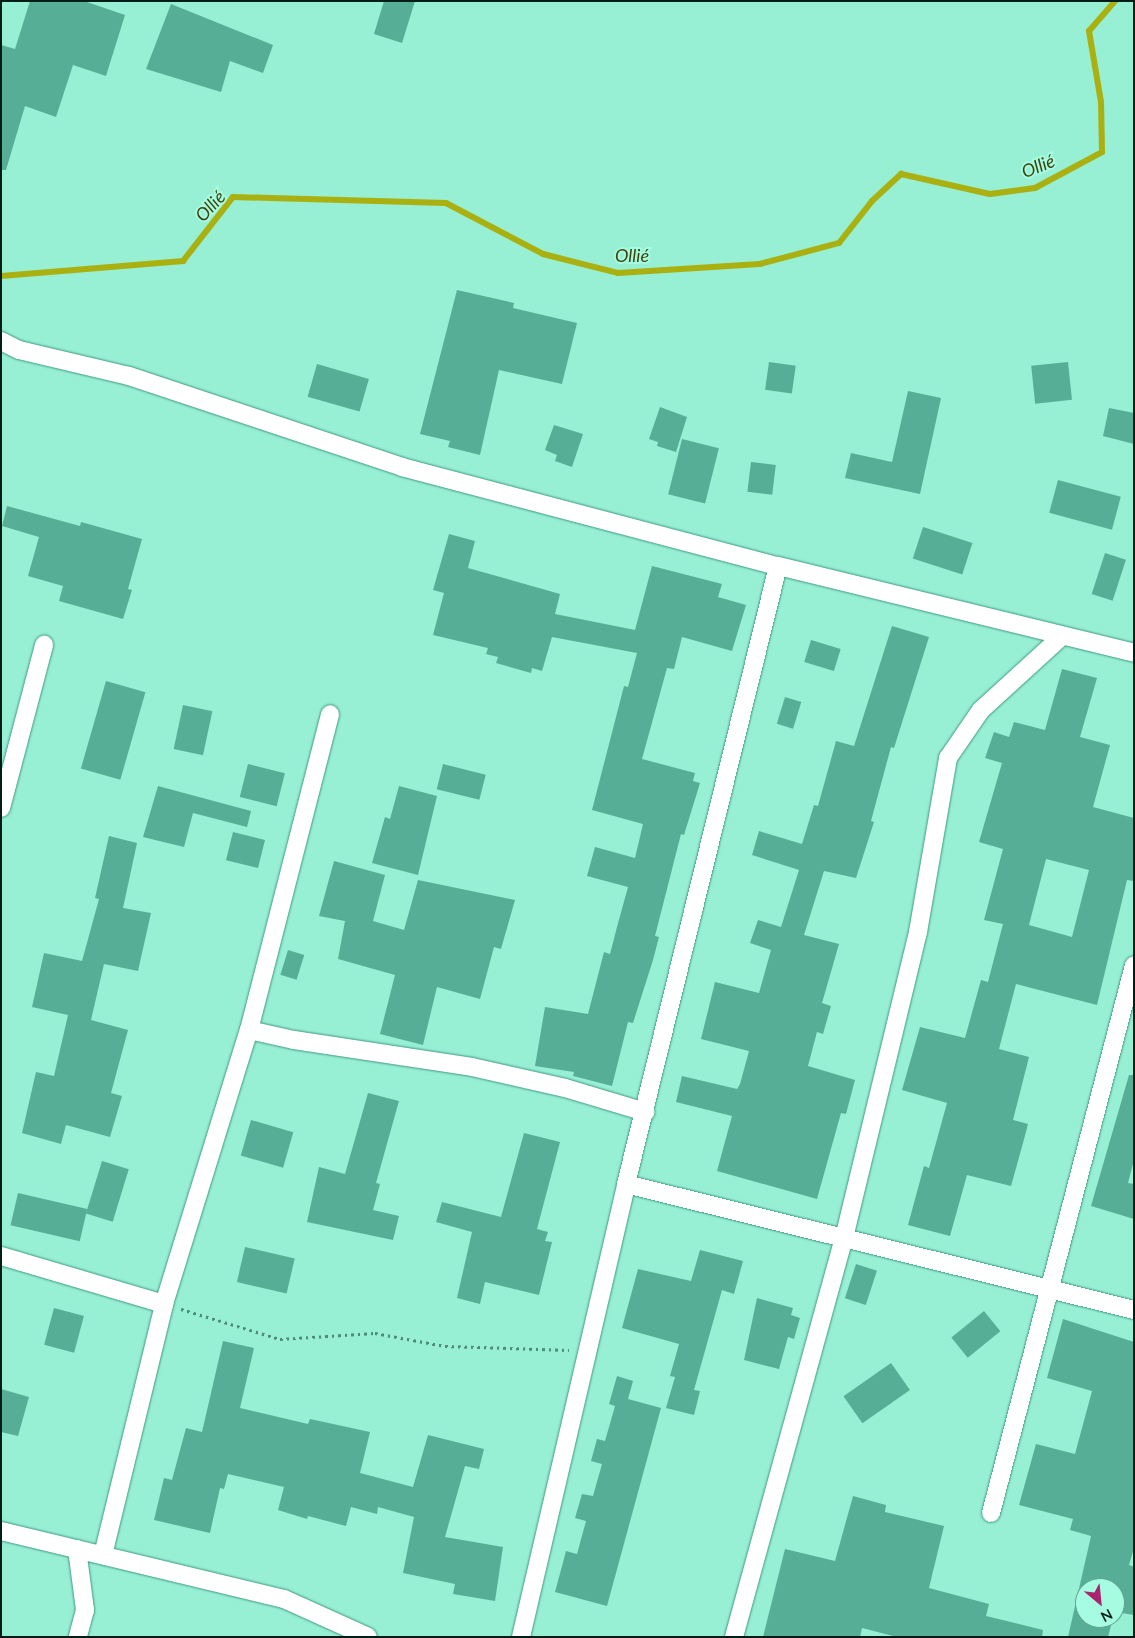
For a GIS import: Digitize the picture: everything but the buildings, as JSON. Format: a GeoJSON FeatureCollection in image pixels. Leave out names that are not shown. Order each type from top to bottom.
{"type":"FeatureCollection","features":[{"type":"Feature","properties":{"kind":"street"},"geometry":{"type":"LineString","coordinates":[[1,341],[20,350],[129,376],[402,467],[778,566],[1134,654]]}},
{"type":"Feature","properties":{"kind":"street"},"geometry":{"type":"LineString","coordinates":[[521,1637],[590,1350],[626,1184],[778,566]]}},
{"type":"Feature","properties":{"kind":"street"},"geometry":{"type":"LineString","coordinates":[[734,1637],[844,1238],[918,932],[948,758],[981,710],[1061,637]]}},
{"type":"Feature","properties":{"kind":"street"},"geometry":{"type":"LineString","coordinates":[[1,808],[44,645]]}},
{"type":"Feature","properties":{"kind":"street"},"geometry":{"type":"LineString","coordinates":[[103,1556],[164,1304],[249,1030],[330,714]]}},
{"type":"Feature","properties":{"kind":"street"},"geometry":{"type":"LineString","coordinates":[[991,1513],[1048,1288],[1134,965]]}},
{"type":"Feature","properties":{"kind":"street"},"geometry":{"type":"LineString","coordinates":[[249,1030],[294,1040],[472,1068],[565,1088],[645,1112]]}},
{"type":"Feature","properties":{"kind":"street"},"geometry":{"type":"LineString","coordinates":[[626,1184],[1134,1310]]}},
{"type":"Feature","properties":{"kind":"street"},"geometry":{"type":"LineString","coordinates":[[1,1256],[164,1304]]}},
{"type":"Feature","properties":{"kind":"street"},"geometry":{"type":"LineString","coordinates":[[1,1531],[284,1599],[368,1637]]}},
{"type":"Feature","properties":{"kind":"street"},"geometry":{"type":"LineString","coordinates":[[77,1549],[85,1610],[78,1637]]}},
{"type":"Feature","properties":{"kind":"path"},"geometry":{"type":"LineString","coordinates":[[164,1304],[280,1339],[375,1333],[445,1346],[590,1350]]}},
{"type":"Feature","properties":{"kind":"waterway","name":"Ollié"},"geometry":{"type":"LineString","coordinates":[[1,276],[183,261],[233,197],[446,203],[543,254],[618,273],[760,264],[839,243],[872,201],[901,174],[990,194],[1035,188],[1102,152],[1101,102],[1089,31],[1115,1]]}}]}
